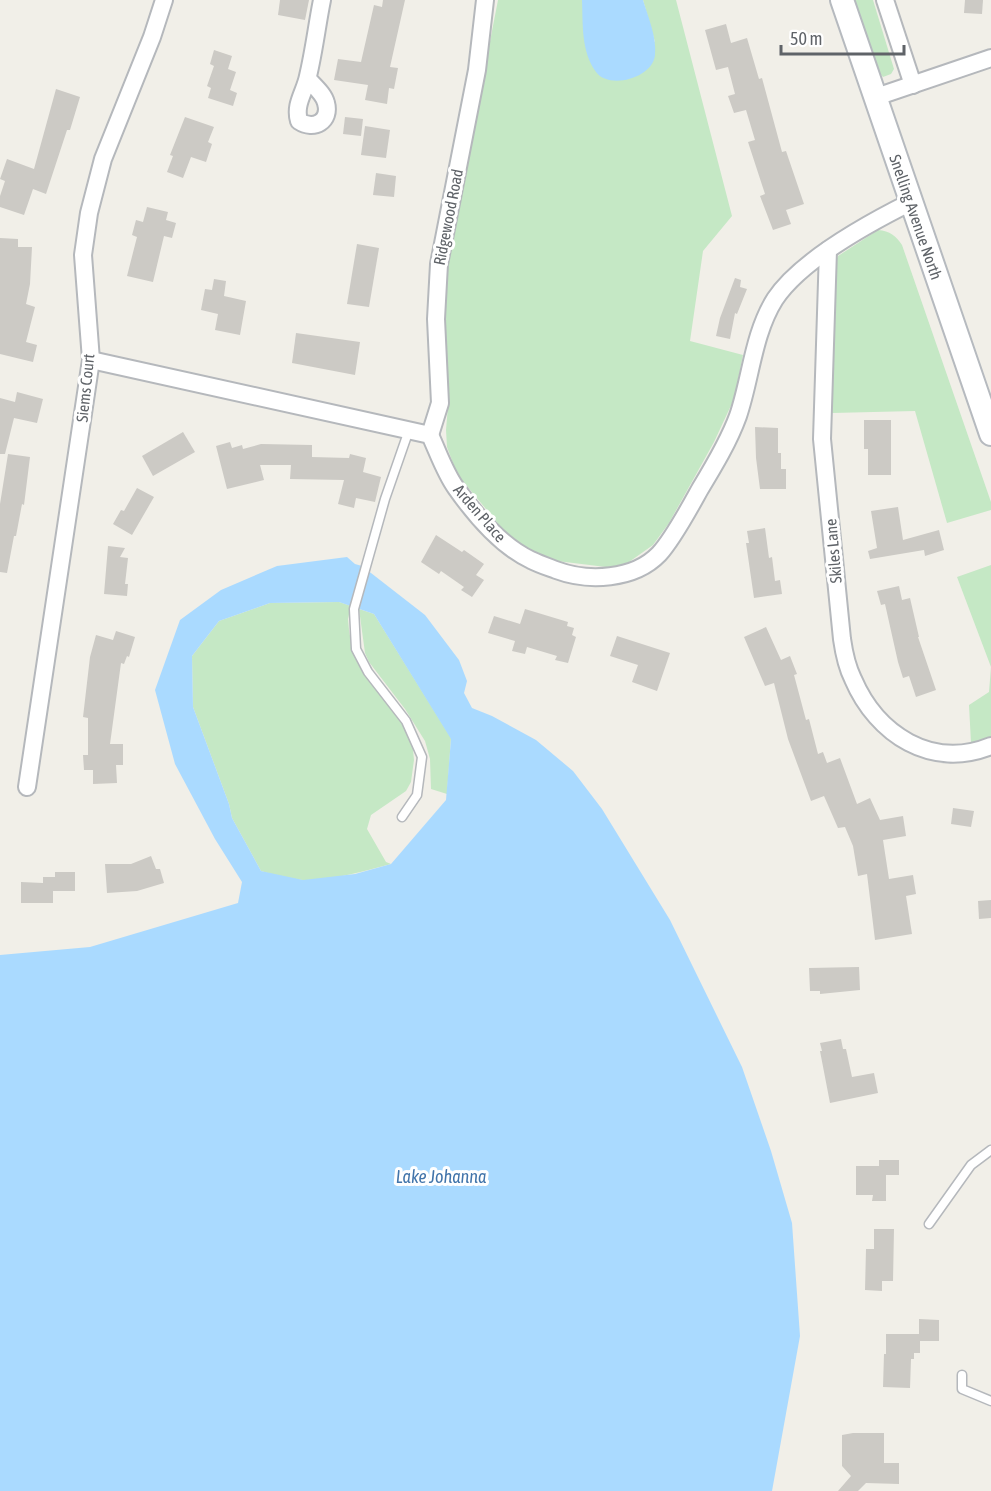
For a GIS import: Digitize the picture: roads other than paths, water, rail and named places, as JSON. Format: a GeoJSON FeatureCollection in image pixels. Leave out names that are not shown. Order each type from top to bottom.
{"type":"FeatureCollection","features":[{"type":"Feature","properties":{"kind":"street","name":"Siems Court"},"geometry":{"type":"LineString","coordinates":[[27,787],[91,360],[83,255],[88,213],[103,159],[152,37],[164,0]]}},
{"type":"Feature","properties":{"kind":"street"},"geometry":{"type":"LineString","coordinates":[[308,79],[322,0]]}},
{"type":"Feature","properties":{"kind":"street","name":"Ridgewood Road"},"geometry":{"type":"LineString","coordinates":[[430,435],[440,403],[436,319],[439,264],[477,70],[485,0]]}},
{"type":"Feature","properties":{"kind":"street","name":"Snelling Avenue North"},"geometry":{"type":"LineString","coordinates":[[842,0],[989,423]]}},
{"type":"Feature","properties":{"kind":"street"},"geometry":{"type":"LineString","coordinates":[[885,0],[913,85]]}},
{"type":"Feature","properties":{"kind":"street"},"geometry":{"type":"LineString","coordinates":[[876,97],[991,58]]}},
{"type":"Feature","properties":{"kind":"street","name":"Arden Place"},"geometry":{"type":"LineString","coordinates":[[430,435],[455,487],[502,541],[530,560],[576,576],[605,576],[634,571],[658,554],[687,512],[717,461],[738,417],[762,325],[776,298],[814,259],[911,202]]}},
{"type":"Feature","properties":{"kind":"street","name":"Skiles Lane"},"geometry":{"type":"LineString","coordinates":[[828,250],[822,439],[846,661],[852,679],[869,707],[881,721],[907,741],[923,749],[959,755],[991,746]]}},
{"type":"Feature","properties":{"kind":"street"},"geometry":{"type":"LineString","coordinates":[[91,360],[430,435]]}},
{"type":"Feature","properties":{"kind":"lane"},"geometry":{"type":"LineString","coordinates":[[402,817],[417,795],[422,757],[406,721],[368,672],[356,649],[354,609],[385,499],[409,430]]}},
{"type":"Feature","properties":{"kind":"lane"},"geometry":{"type":"LineString","coordinates":[[929,1224],[971,1165],[991,1150]]}},
{"type":"Feature","properties":{"kind":"lane"},"geometry":{"type":"LineString","coordinates":[[962,1376],[962,1389],[991,1401]]}},
{"type":"Feature","properties":{"kind":"water"},"geometry":{"type":"Polygon","coordinates":[[[582,0],[643,0],[655,41],[655,55],[647,70],[630,79],[620,81],[602,77],[596,72],[585,47],[582,0]]]}},
{"type":"Feature","properties":{"kind":"water","name":"Lake Johanna"},"geometry":{"type":"Polygon","coordinates":[[[347,557],[425,615],[459,660],[467,681],[464,693],[472,708],[536,740],[573,771],[602,809],[670,920],[742,1067],[771,1151],[792,1223],[800,1336],[772,1491],[0,1491],[0,955],[90,947],[238,903],[242,882],[215,839],[175,764],[155,690],[180,620],[221,590],[277,566],[347,557]],[[339,602],[270,603],[219,621],[192,656],[193,707],[229,804],[232,818],[261,871],[303,880],[355,874],[391,864],[446,800],[451,739],[374,614],[339,602]]]}}]}
